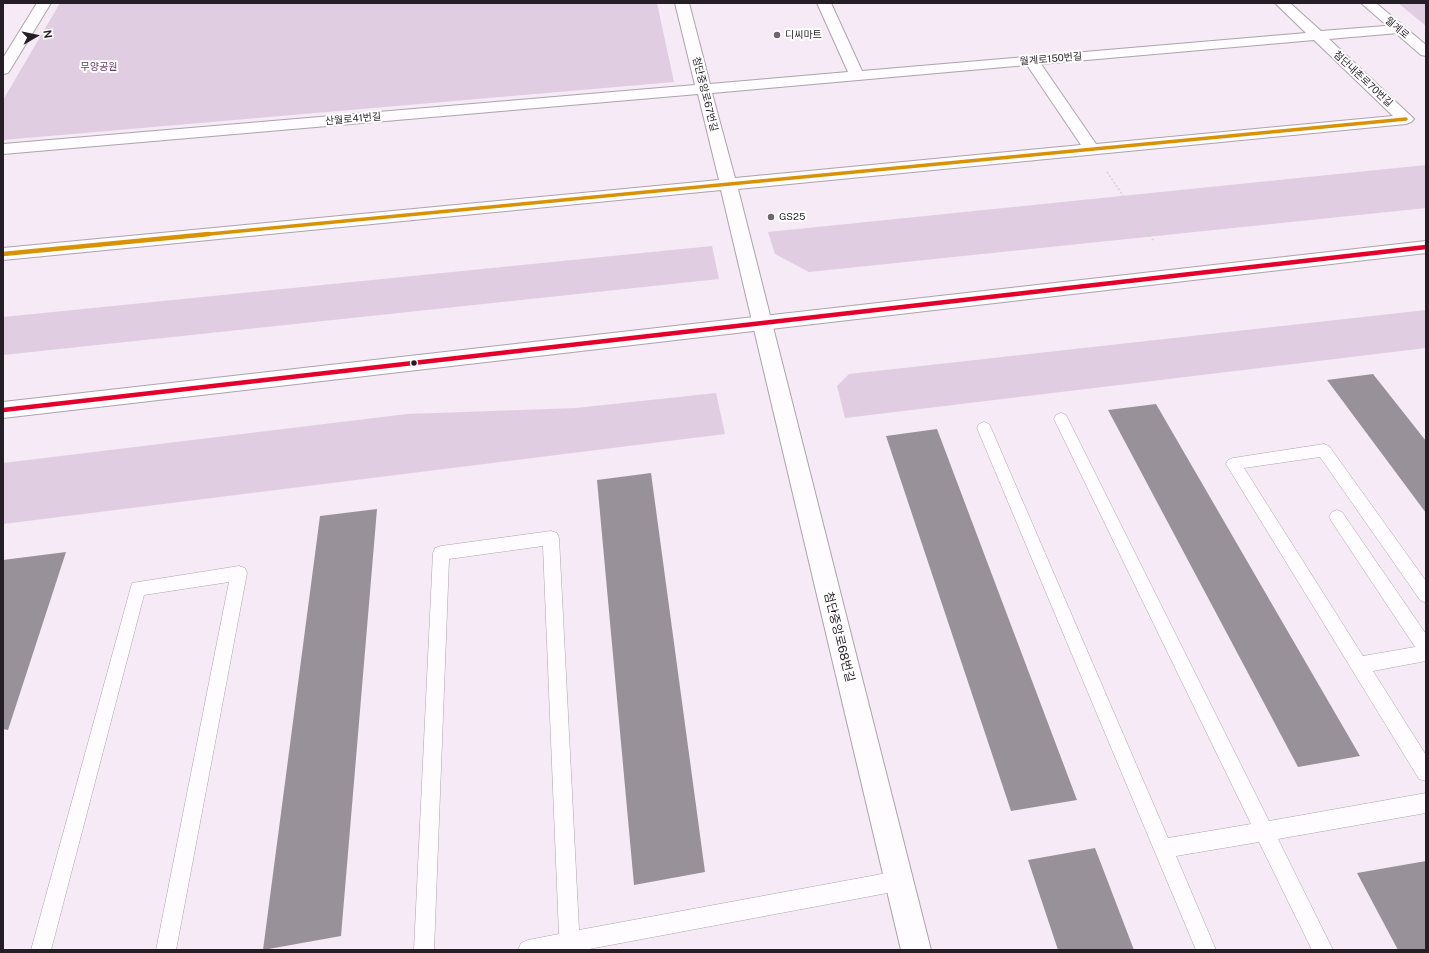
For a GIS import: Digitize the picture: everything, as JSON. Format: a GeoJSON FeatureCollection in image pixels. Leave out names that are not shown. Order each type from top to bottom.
{"type":"FeatureCollection","features":[{"type":"Feature","properties":{"kind":"street"},"geometry":{"type":"LineString","coordinates":[[3,70],[44,3]]}},
{"type":"Feature","properties":{"kind":"street","name":"첨단중앙로67번길"},"geometry":{"type":"LineString","coordinates":[[682,3],[762,324]]}},
{"type":"Feature","properties":{"kind":"street"},"geometry":{"type":"LineString","coordinates":[[824,3],[857,75]]}},
{"type":"Feature","properties":{"kind":"street","name":"첨단내촌로70번길"},"geometry":{"type":"LineString","coordinates":[[1092,150],[1406,120],[1282,3]]}},
{"type":"Feature","properties":{"kind":"street","name":"월계로"},"geometry":{"type":"LineString","coordinates":[[1368,3],[1426,52]]}},
{"type":"Feature","properties":{"kind":"street","name":"월계로150번길"},"geometry":{"type":"LineString","coordinates":[[704,88],[1398,29]]}},
{"type":"Feature","properties":{"kind":"street"},"geometry":{"type":"LineString","coordinates":[[3,254],[1092,150],[1031,60]]}},
{"type":"Feature","properties":{"kind":"street","name":"산월로41번길"},"geometry":{"type":"LineString","coordinates":[[3,149],[704,88]]}},
{"type":"Feature","properties":{"kind":"street"},"geometry":{"type":"LineString","coordinates":[[3,410],[1426,247]]}},
{"type":"Feature","properties":{"kind":"street","name":"첨단중앙로68번길"},"geometry":{"type":"LineString","coordinates":[[762,324],[916,950]]}},
{"type":"Feature","properties":{"kind":"lane"},"geometry":{"type":"LineString","coordinates":[[1061,419],[1323,950]]}},
{"type":"Feature","properties":{"kind":"lane"},"geometry":{"type":"LineString","coordinates":[[984,428],[1206,950]]}},
{"type":"Feature","properties":{"kind":"lane"},"geometry":{"type":"LineString","coordinates":[[1426,595],[1324,450],[1233,464],[1426,772]]}},
{"type":"Feature","properties":{"kind":"lane"},"geometry":{"type":"LineString","coordinates":[[1337,517],[1426,649]]}},
{"type":"Feature","properties":{"kind":"lane"},"geometry":{"type":"LineString","coordinates":[[424,950],[441,553],[551,538],[570,946]]}},
{"type":"Feature","properties":{"kind":"lane"},"geometry":{"type":"LineString","coordinates":[[41,950],[138,588],[239,573],[166,950]]}},
{"type":"Feature","properties":{"kind":"lane"},"geometry":{"type":"LineString","coordinates":[[1359,665],[1426,653]]}},
{"type":"Feature","properties":{"kind":"lane"},"geometry":{"type":"LineString","coordinates":[[1163,850],[1426,803]]}},
{"type":"Feature","properties":{"kind":"lane"},"geometry":{"type":"LineString","coordinates":[[528,950],[570,946],[898,881]]}},
{"type":"Feature","properties":{"kind":"path"},"geometry":{"type":"LineString","coordinates":[[1092,150],[1153,240]]}},
{"type":"Feature","properties":{"kind":"green space","name":"무양공원"},"geometry":{"type":"Polygon","coordinates":[[[60,3],[657,3],[674,82],[3,140],[3,100],[60,3]]]}},
{"type":"Feature","properties":{"kind":"green space"},"geometry":{"type":"Polygon","coordinates":[[[1398,3],[1426,3],[1426,26],[1398,3]]]}},
{"type":"Feature","properties":{"kind":"green space"},"geometry":{"type":"Polygon","coordinates":[[[1426,165],[1426,208],[809,272],[775,254],[768,232],[1426,165]]]}},
{"type":"Feature","properties":{"kind":"green space"},"geometry":{"type":"Polygon","coordinates":[[[712,246],[719,279],[3,355],[3,317],[712,246]]]}},
{"type":"Feature","properties":{"kind":"green space"},"geometry":{"type":"Polygon","coordinates":[[[1426,310],[1426,348],[845,418],[837,386],[849,374],[1426,310]]]}},
{"type":"Feature","properties":{"kind":"green space"},"geometry":{"type":"Polygon","coordinates":[[[716,393],[725,434],[3,524],[3,463],[407,414],[576,408],[716,393]]]}},
{"type":"Feature","properties":{"kind":"building"},"geometry":{"type":"Polygon","coordinates":[[[1373,374],[1426,441],[1426,513],[1327,380],[1373,374]]]}},
{"type":"Feature","properties":{"kind":"building"},"geometry":{"type":"Polygon","coordinates":[[[1156,404],[1360,756],[1298,767],[1108,410],[1156,404]]]}},
{"type":"Feature","properties":{"kind":"building"},"geometry":{"type":"Polygon","coordinates":[[[937,429],[1077,800],[1011,811],[886,436],[937,429]]]}},
{"type":"Feature","properties":{"kind":"building"},"geometry":{"type":"Polygon","coordinates":[[[651,473],[705,872],[634,885],[597,480],[651,473]]]}},
{"type":"Feature","properties":{"kind":"building"},"geometry":{"type":"Polygon","coordinates":[[[377,509],[341,936],[263,950],[320,516],[377,509]]]}},
{"type":"Feature","properties":{"kind":"building"},"geometry":{"type":"Polygon","coordinates":[[[66,552],[8,730],[3,729],[3,560],[66,552]]]}},
{"type":"Feature","properties":{"kind":"building"},"geometry":{"type":"Polygon","coordinates":[[[1095,848],[1134,950],[1058,950],[1028,860],[1095,848]]]}},
{"type":"Feature","properties":{"kind":"building"},"geometry":{"type":"Polygon","coordinates":[[[1426,861],[1426,950],[1398,950],[1357,873],[1426,861]]]}},
{"type":"Feature","properties":{"kind":"transit line"},"geometry":{"type":"LineString","coordinates":[[3,254],[1406,119]]}},
{"type":"Feature","properties":{"kind":"transit line"},"geometry":{"type":"LineString","coordinates":[[3,410],[1426,247]]}},
{"type":"Feature","properties":{"kind":"place","name":"디씨마트"},"geometry":{"type":"Point","coordinates":[777,35]}},
{"type":"Feature","properties":{"kind":"place","name":"GS25"},"geometry":{"type":"Point","coordinates":[771,217]}}]}
